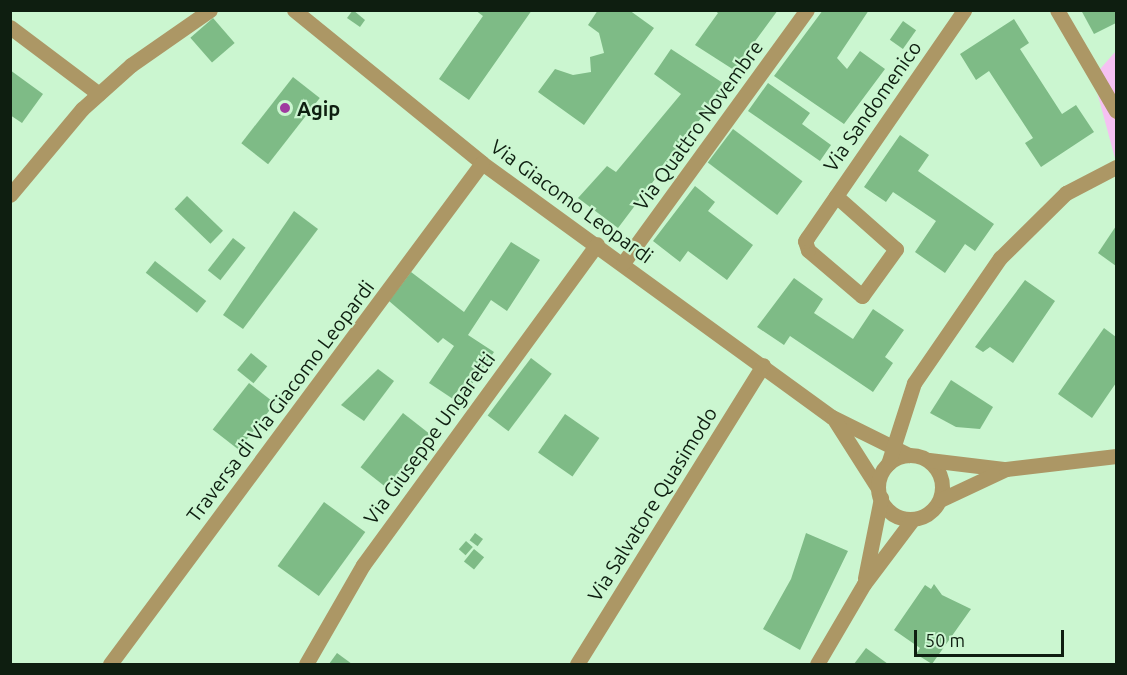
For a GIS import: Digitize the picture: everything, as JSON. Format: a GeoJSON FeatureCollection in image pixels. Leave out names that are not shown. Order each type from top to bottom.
{"type":"FeatureCollection","features":[{"type":"Feature","properties":{"kind":"street"},"geometry":{"type":"LineString","coordinates":[[10,195],[34,162],[99,94],[210,10]]}},
{"type":"Feature","properties":{"kind":"street","name":"Via Giacomo Leopardi"},"geometry":{"type":"LineString","coordinates":[[294,10],[483,163],[889,457],[919,457],[1006,469]]}},
{"type":"Feature","properties":{"kind":"street","name":"Via Quattro Novembre"},"geometry":{"type":"LineString","coordinates":[[623,263],[807,10]]}},
{"type":"Feature","properties":{"kind":"street","name":"Via Sandomenico"},"geometry":{"type":"LineString","coordinates":[[836,196],[896,249],[862,296],[805,244],[836,196],[964,10]]}},
{"type":"Feature","properties":{"kind":"street"},"geometry":{"type":"LineString","coordinates":[[1057,10],[1116,111]]}},
{"type":"Feature","properties":{"kind":"street"},"geometry":{"type":"LineString","coordinates":[[10,27],[99,94]]}},
{"type":"Feature","properties":{"kind":"street","name":"Traversa di Via Giacomo Leopardi"},"geometry":{"type":"LineString","coordinates":[[110,664],[483,163]]}},
{"type":"Feature","properties":{"kind":"street"},"geometry":{"type":"LineString","coordinates":[[864,584],[879,493],[914,383],[999,258],[1066,193],[1116,167]]}},
{"type":"Feature","properties":{"kind":"street","name":"Via Giuseppe Ungaretti"},"geometry":{"type":"LineString","coordinates":[[306,664],[363,565],[597,244]]}},
{"type":"Feature","properties":{"kind":"street","name":"Via Salvatore Quasimodo"},"geometry":{"type":"LineString","coordinates":[[577,664],[763,365]]}},
{"type":"Feature","properties":{"kind":"street","name":"Via Giacomo Leopardi"},"geometry":{"type":"LineString","coordinates":[[832,417],[879,493]]}},
{"type":"Feature","properties":{"kind":"street"},"geometry":{"type":"LineString","coordinates":[[902,419],[909,444],[941,478],[940,500]]}},
{"type":"Feature","properties":{"kind":"street"},"geometry":{"type":"LineString","coordinates":[[817,664],[864,584],[913,519],[929,513],[940,500],[1006,469],[1116,456]]}},
{"type":"Feature","properties":{"kind":"street"},"geometry":{"type":"LineString","coordinates":[[879,493],[893,514],[913,519]]}},
{"type":"Feature","properties":{"kind":"shaded area"},"geometry":{"type":"Polygon","coordinates":[[[1116,51],[1116,162],[1093,77],[1116,51]]]}},
{"type":"Feature","properties":{"kind":"building"},"geometry":{"type":"Polygon","coordinates":[[[353,10],[365,20],[360,27],[347,18],[353,10]]]}},
{"type":"Feature","properties":{"kind":"building"},"geometry":{"type":"Polygon","coordinates":[[[475,10],[532,10],[469,100],[439,79],[483,16],[475,10]]]}},
{"type":"Feature","properties":{"kind":"building"},"geometry":{"type":"Polygon","coordinates":[[[598,10],[629,10],[654,28],[584,125],[538,92],[555,69],[573,75],[591,72],[590,57],[604,53],[599,33],[588,25],[598,10]]]}},
{"type":"Feature","properties":{"kind":"building"},"geometry":{"type":"Polygon","coordinates":[[[714,10],[778,10],[734,70],[695,45],[718,13],[714,10]]]}},
{"type":"Feature","properties":{"kind":"building"},"geometry":{"type":"Polygon","coordinates":[[[823,10],[869,10],[837,58],[847,69],[860,51],[885,69],[844,124],[774,76],[823,10]]]}},
{"type":"Feature","properties":{"kind":"building"},"geometry":{"type":"Polygon","coordinates":[[[1081,10],[1116,10],[1116,23],[1094,34],[1081,10]]]}},
{"type":"Feature","properties":{"kind":"building"},"geometry":{"type":"Polygon","coordinates":[[[213,18],[235,43],[212,63],[190,38],[213,18]]]}},
{"type":"Feature","properties":{"kind":"building"},"geometry":{"type":"Polygon","coordinates":[[[1014,19],[1029,43],[1020,49],[1062,114],[1076,105],[1094,132],[1041,167],[1025,143],[1033,138],[989,71],[976,80],[960,54],[1014,19]]]}},
{"type":"Feature","properties":{"kind":"building"},"geometry":{"type":"Polygon","coordinates":[[[903,21],[916,30],[903,49],[890,40],[903,21]]]}},
{"type":"Feature","properties":{"kind":"building"},"geometry":{"type":"Polygon","coordinates":[[[671,49],[726,85],[618,228],[578,198],[607,166],[616,172],[681,94],[654,74],[671,49]]]}},
{"type":"Feature","properties":{"kind":"building"},"geometry":{"type":"Polygon","coordinates":[[[10,70],[43,94],[22,123],[10,115],[10,70]]]}},
{"type":"Feature","properties":{"kind":"building"},"geometry":{"type":"Polygon","coordinates":[[[293,77],[320,98],[268,164],[241,143],[293,77]]]}},
{"type":"Feature","properties":{"kind":"building"},"geometry":{"type":"Polygon","coordinates":[[[768,83],[810,113],[802,124],[831,145],[820,161],[748,111],[768,83]]]}},
{"type":"Feature","properties":{"kind":"building"},"geometry":{"type":"Polygon","coordinates":[[[733,129],[802,181],[777,215],[708,163],[733,129]]]}},
{"type":"Feature","properties":{"kind":"building"},"geometry":{"type":"Polygon","coordinates":[[[900,135],[929,155],[918,171],[994,224],[975,251],[965,244],[945,273],[915,252],[936,221],[893,192],[886,202],[864,187],[900,135]]]}},
{"type":"Feature","properties":{"kind":"building"},"geometry":{"type":"Polygon","coordinates":[[[695,186],[715,202],[708,211],[753,245],[727,280],[688,251],[680,262],[653,241],[695,186]]]}},
{"type":"Feature","properties":{"kind":"building"},"geometry":{"type":"Polygon","coordinates":[[[187,196],[223,231],[210,244],[174,209],[187,196]]]}},
{"type":"Feature","properties":{"kind":"building"},"geometry":{"type":"Polygon","coordinates":[[[294,211],[318,229],[243,329],[223,315],[294,211]]]}},
{"type":"Feature","properties":{"kind":"building"},"geometry":{"type":"Polygon","coordinates":[[[1116,226],[1116,266],[1098,253],[1116,226]]]}},
{"type":"Feature","properties":{"kind":"building"},"geometry":{"type":"Polygon","coordinates":[[[233,238],[246,248],[220,280],[208,270],[233,238]]]}},
{"type":"Feature","properties":{"kind":"building"},"geometry":{"type":"Polygon","coordinates":[[[511,242],[540,260],[507,311],[491,300],[468,335],[494,352],[459,403],[429,383],[454,346],[443,338],[438,343],[389,301],[411,272],[464,312],[511,242]]]}},
{"type":"Feature","properties":{"kind":"building"},"geometry":{"type":"Polygon","coordinates":[[[155,261],[206,301],[197,313],[146,273],[155,261]]]}},
{"type":"Feature","properties":{"kind":"building"},"geometry":{"type":"Polygon","coordinates":[[[794,278],[823,299],[814,313],[853,339],[873,309],[904,330],[885,357],[893,363],[873,392],[790,336],[784,345],[757,327],[794,278]]]}},
{"type":"Feature","properties":{"kind":"building"},"geometry":{"type":"Polygon","coordinates":[[[1025,280],[1055,301],[1013,363],[990,347],[983,352],[975,347],[1025,280]]]}},
{"type":"Feature","properties":{"kind":"building"},"geometry":{"type":"Polygon","coordinates":[[[1104,328],[1116,337],[1116,383],[1092,418],[1058,394],[1104,328]]]}},
{"type":"Feature","properties":{"kind":"building"},"geometry":{"type":"Polygon","coordinates":[[[251,353],[267,366],[253,383],[237,370],[251,353]]]}},
{"type":"Feature","properties":{"kind":"building"},"geometry":{"type":"Polygon","coordinates":[[[531,358],[552,374],[508,431],[488,416],[531,358]]]}},
{"type":"Feature","properties":{"kind":"building"},"geometry":{"type":"Polygon","coordinates":[[[378,369],[394,381],[364,421],[341,405],[378,369]]]}},
{"type":"Feature","properties":{"kind":"building"},"geometry":{"type":"Polygon","coordinates":[[[951,380],[993,407],[980,429],[956,427],[930,413],[951,380]]]}},
{"type":"Feature","properties":{"kind":"building"},"geometry":{"type":"Polygon","coordinates":[[[249,383],[275,403],[239,450],[213,429],[249,383]]]}},
{"type":"Feature","properties":{"kind":"building"},"geometry":{"type":"Polygon","coordinates":[[[403,413],[430,434],[387,488],[361,467],[403,413]]]}},
{"type":"Feature","properties":{"kind":"building"},"geometry":{"type":"Polygon","coordinates":[[[565,414],[599,438],[572,477],[538,453],[565,414]]]}},
{"type":"Feature","properties":{"kind":"building"},"geometry":{"type":"Polygon","coordinates":[[[324,502],[365,532],[319,596],[278,566],[324,502]]]}},
{"type":"Feature","properties":{"kind":"building"},"geometry":{"type":"Polygon","coordinates":[[[475,533],[483,539],[478,546],[470,540],[475,533]]]}},
{"type":"Feature","properties":{"kind":"building"},"geometry":{"type":"Polygon","coordinates":[[[806,533],[848,551],[800,650],[763,629],[791,579],[806,533]]]}},
{"type":"Feature","properties":{"kind":"building"},"geometry":{"type":"Polygon","coordinates":[[[466,541],[473,547],[466,555],[459,549],[466,541]]]}},
{"type":"Feature","properties":{"kind":"building"},"geometry":{"type":"Polygon","coordinates":[[[474,549],[484,557],[474,570],[464,561],[474,549]]]}},
{"type":"Feature","properties":{"kind":"building"},"geometry":{"type":"Polygon","coordinates":[[[934,584],[942,595],[971,609],[932,664],[916,654],[920,648],[894,630],[925,585],[931,589],[934,584]]]}},
{"type":"Feature","properties":{"kind":"building"},"geometry":{"type":"Polygon","coordinates":[[[866,648],[888,664],[854,664],[866,648]]]}},
{"type":"Feature","properties":{"kind":"building"},"geometry":{"type":"Polygon","coordinates":[[[337,653],[352,664],[329,664],[337,653]]]}},
{"type":"Feature","properties":{"kind":"place","name":"Agip"},"geometry":{"type":"Point","coordinates":[285,108]}}]}
